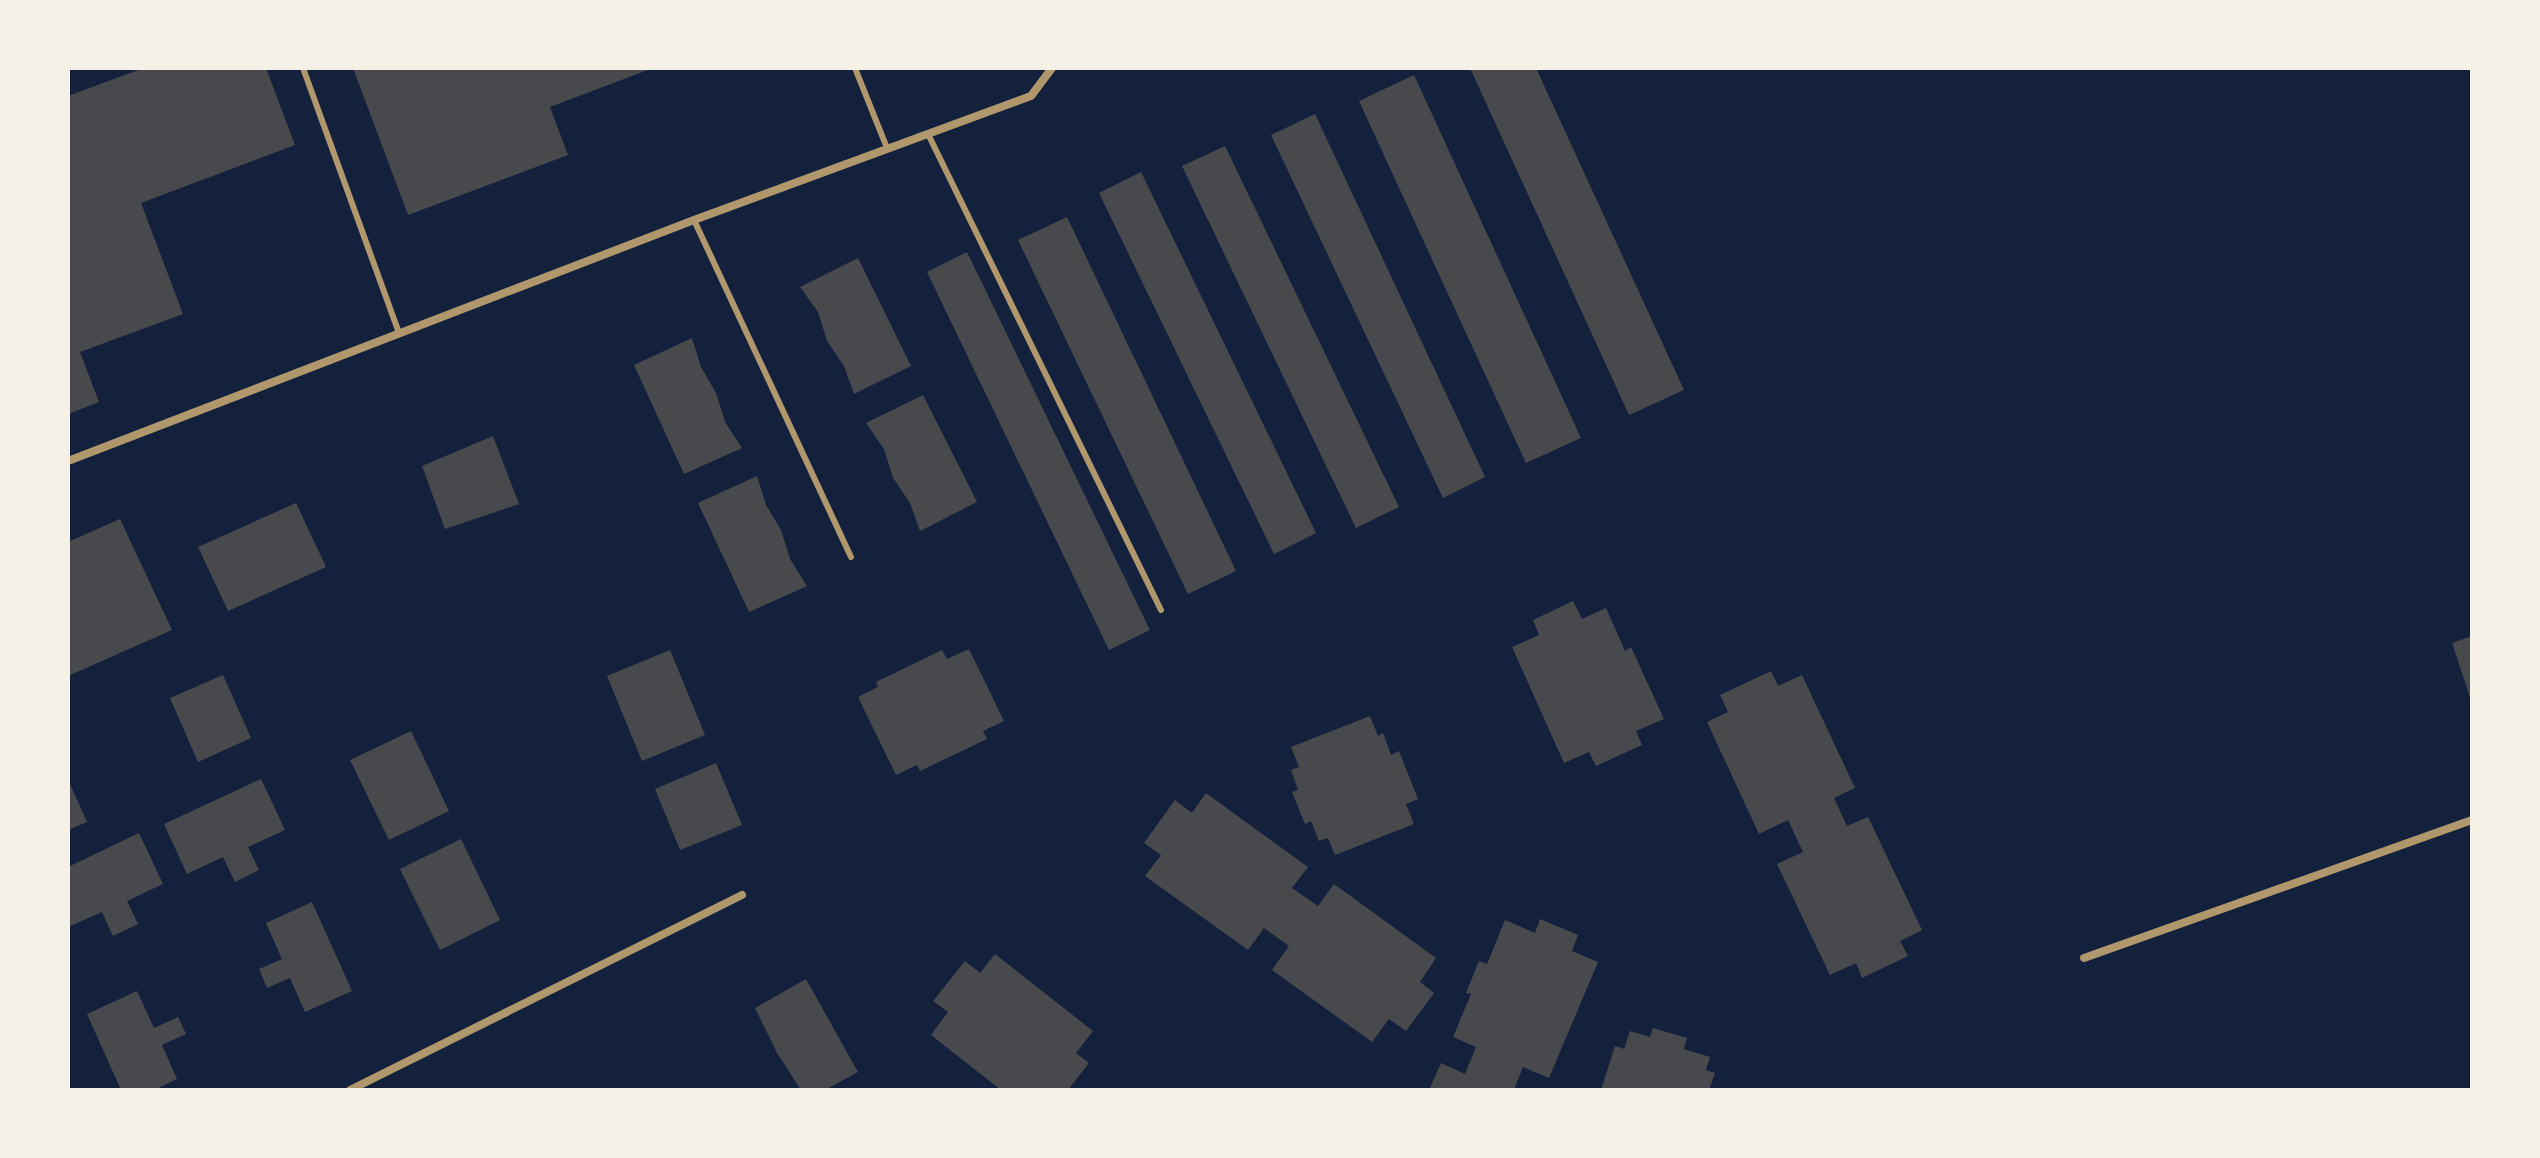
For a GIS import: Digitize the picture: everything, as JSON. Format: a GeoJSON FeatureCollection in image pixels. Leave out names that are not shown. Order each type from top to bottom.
{"type":"FeatureCollection","features":[{"type":"Feature","properties":{"kind":"street"},"geometry":{"type":"LineString","coordinates":[[68,461],[694,220],[1031,96],[1052,68]]}},
{"type":"Feature","properties":{"kind":"street"},"geometry":{"type":"LineString","coordinates":[[2084,958],[2472,820]]}},
{"type":"Feature","properties":{"kind":"street"},"geometry":{"type":"LineString","coordinates":[[350,1090],[742,895]]}},
{"type":"Feature","properties":{"kind":"lane"},"geometry":{"type":"LineString","coordinates":[[303,68],[399,333]]}},
{"type":"Feature","properties":{"kind":"lane"},"geometry":{"type":"LineString","coordinates":[[855,68],[887,148]]}},
{"type":"Feature","properties":{"kind":"lane"},"geometry":{"type":"LineString","coordinates":[[928,134],[1161,610]]}},
{"type":"Feature","properties":{"kind":"lane"},"geometry":{"type":"LineString","coordinates":[[694,220],[851,557]]}},
{"type":"Feature","properties":{"kind":"building"},"geometry":{"type":"Polygon","coordinates":[[[144,68],[266,68],[295,145],[141,203],[183,314],[80,352],[99,402],[68,414],[68,96],[144,68]]]}},
{"type":"Feature","properties":{"kind":"building"},"geometry":{"type":"Polygon","coordinates":[[[353,68],[653,68],[550,107],[568,155],[408,215],[353,68]]]}},
{"type":"Feature","properties":{"kind":"building"},"geometry":{"type":"Polygon","coordinates":[[[1470,68],[1536,68],[1684,390],[1629,415],[1470,68]]]}},
{"type":"Feature","properties":{"kind":"building"},"geometry":{"type":"Polygon","coordinates":[[[1414,75],[1581,438],[1526,463],[1359,101],[1414,75]]]}},
{"type":"Feature","properties":{"kind":"building"},"geometry":{"type":"Polygon","coordinates":[[[1315,114],[1485,477],[1443,498],[1271,135],[1315,114]]]}},
{"type":"Feature","properties":{"kind":"building"},"geometry":{"type":"Polygon","coordinates":[[[1225,146],[1399,507],[1356,528],[1182,166],[1225,146]]]}},
{"type":"Feature","properties":{"kind":"building"},"geometry":{"type":"Polygon","coordinates":[[[1141,172],[1316,533],[1274,554],[1099,193],[1141,172]]]}},
{"type":"Feature","properties":{"kind":"building"},"geometry":{"type":"Polygon","coordinates":[[[1067,217],[1236,571],[1188,594],[1018,240],[1067,217]]]}},
{"type":"Feature","properties":{"kind":"building"},"geometry":{"type":"Polygon","coordinates":[[[967,252],[1150,630],[1109,650],[927,272],[967,252]]]}},
{"type":"Feature","properties":{"kind":"building"},"geometry":{"type":"Polygon","coordinates":[[[858,258],[911,366],[854,394],[844,366],[827,341],[818,312],[800,287],[858,258]]]}},
{"type":"Feature","properties":{"kind":"building"},"geometry":{"type":"Polygon","coordinates":[[[692,338],[725,422],[742,448],[684,474],[634,365],[692,338]]]}},
{"type":"Feature","properties":{"kind":"building"},"geometry":{"type":"Polygon","coordinates":[[[923,395],[977,502],[920,531],[910,503],[893,478],[884,449],[866,423],[923,395]]]}},
{"type":"Feature","properties":{"kind":"building"},"geometry":{"type":"Polygon","coordinates":[[[493,436],[519,504],[445,529],[422,466],[493,436]]]}},
{"type":"Feature","properties":{"kind":"building"},"geometry":{"type":"Polygon","coordinates":[[[757,476],[790,559],[807,586],[749,612],[698,503],[757,476]]]}},
{"type":"Feature","properties":{"kind":"building"},"geometry":{"type":"Polygon","coordinates":[[[296,503],[326,567],[228,611],[198,547],[296,503]]]}},
{"type":"Feature","properties":{"kind":"building"},"geometry":{"type":"Polygon","coordinates":[[[120,519],[172,630],[68,676],[68,542],[120,519]]]}},
{"type":"Feature","properties":{"kind":"building"},"geometry":{"type":"Polygon","coordinates":[[[1573,601],[1582,619],[1606,608],[1625,651],[1631,647],[1664,719],[1636,731],[1642,745],[1596,766],[1589,752],[1564,763],[1512,647],[1539,635],[1533,620],[1573,601]]]}},
{"type":"Feature","properties":{"kind":"building"},"geometry":{"type":"Polygon","coordinates":[[[2472,636],[2472,700],[2471,700],[2452,643],[2472,636]]]}},
{"type":"Feature","properties":{"kind":"building"},"geometry":{"type":"Polygon","coordinates":[[[969,649],[1004,721],[983,731],[987,739],[920,771],[917,765],[896,775],[858,697],[878,687],[876,682],[942,650],[947,659],[969,649]]]}},
{"type":"Feature","properties":{"kind":"building"},"geometry":{"type":"Polygon","coordinates":[[[670,650],[705,735],[642,761],[607,676],[670,650]]]}},
{"type":"Feature","properties":{"kind":"building"},"geometry":{"type":"Polygon","coordinates":[[[1771,671],[1778,686],[1802,675],[1855,788],[1834,798],[1847,826],[1868,817],[1922,930],[1900,941],[1908,956],[1862,978],[1856,963],[1830,975],[1777,864],[1803,852],[1788,820],[1759,834],[1707,722],[1728,712],[1720,695],[1771,671]]]}},
{"type":"Feature","properties":{"kind":"building"},"geometry":{"type":"Polygon","coordinates":[[[223,675],[251,738],[198,762],[170,698],[223,675]]]}},
{"type":"Feature","properties":{"kind":"building"},"geometry":{"type":"Polygon","coordinates":[[[1370,716],[1378,736],[1383,733],[1391,755],[1399,751],[1418,799],[1406,804],[1414,824],[1335,855],[1328,838],[1319,841],[1311,821],[1305,824],[1292,792],[1298,790],[1291,770],[1299,767],[1291,747],[1370,716]]]}},
{"type":"Feature","properties":{"kind":"building"},"geometry":{"type":"Polygon","coordinates":[[[411,731],[449,811],[389,840],[350,760],[411,731]]]}},
{"type":"Feature","properties":{"kind":"building"},"geometry":{"type":"Polygon","coordinates":[[[716,763],[742,825],[680,850],[655,789],[716,763]]]}},
{"type":"Feature","properties":{"kind":"building"},"geometry":{"type":"Polygon","coordinates":[[[261,779],[285,830],[248,847],[259,870],[235,882],[223,857],[187,874],[164,824],[261,779]]]}},
{"type":"Feature","properties":{"kind":"building"},"geometry":{"type":"Polygon","coordinates":[[[68,785],[87,822],[68,830],[68,785]]]}},
{"type":"Feature","properties":{"kind":"building"},"geometry":{"type":"Polygon","coordinates":[[[1206,793],[1308,867],[1292,888],[1318,906],[1334,884],[1436,958],[1420,982],[1434,993],[1406,1031],[1389,1019],[1372,1042],[1272,970],[1289,946],[1264,928],[1248,950],[1145,876],[1161,855],[1144,843],[1175,800],[1192,813],[1206,793]]]}},
{"type":"Feature","properties":{"kind":"building"},"geometry":{"type":"Polygon","coordinates":[[[139,833],[163,884],[127,901],[138,924],[113,936],[102,912],[68,927],[68,867],[139,833]]]}},
{"type":"Feature","properties":{"kind":"building"},"geometry":{"type":"Polygon","coordinates":[[[461,839],[500,920],[440,950],[400,869],[461,839]]]}},
{"type":"Feature","properties":{"kind":"building"},"geometry":{"type":"Polygon","coordinates":[[[312,902],[352,991],[305,1012],[290,978],[267,988],[259,969],[282,959],[266,923],[312,902]]]}},
{"type":"Feature","properties":{"kind":"building"},"geometry":{"type":"Polygon","coordinates":[[[1540,919],[1578,935],[1572,951],[1598,962],[1549,1078],[1523,1067],[1514,1090],[1429,1090],[1441,1063],[1465,1074],[1476,1047],[1453,1037],[1471,994],[1466,993],[1479,961],[1487,964],[1505,920],[1535,933],[1540,919]]]}},
{"type":"Feature","properties":{"kind":"building"},"geometry":{"type":"Polygon","coordinates":[[[995,954],[1093,1031],[1076,1053],[1089,1063],[1068,1090],[1001,1090],[931,1035],[948,1012],[933,1001],[965,961],[980,973],[995,954]]]}},
{"type":"Feature","properties":{"kind":"building"},"geometry":{"type":"Polygon","coordinates":[[[806,979],[858,1072],[825,1090],[801,1090],[777,1053],[755,1008],[806,979]]]}},
{"type":"Feature","properties":{"kind":"building"},"geometry":{"type":"Polygon","coordinates":[[[137,991],[154,1028],[178,1017],[186,1034],[162,1045],[177,1079],[154,1090],[121,1090],[87,1014],[137,991]]]}},
{"type":"Feature","properties":{"kind":"building"},"geometry":{"type":"Polygon","coordinates":[[[1653,1028],[1687,1038],[1684,1049],[1710,1057],[1706,1070],[1715,1073],[1709,1090],[1601,1090],[1615,1046],[1624,1049],[1630,1031],[1650,1037],[1653,1028]]]}}]}
